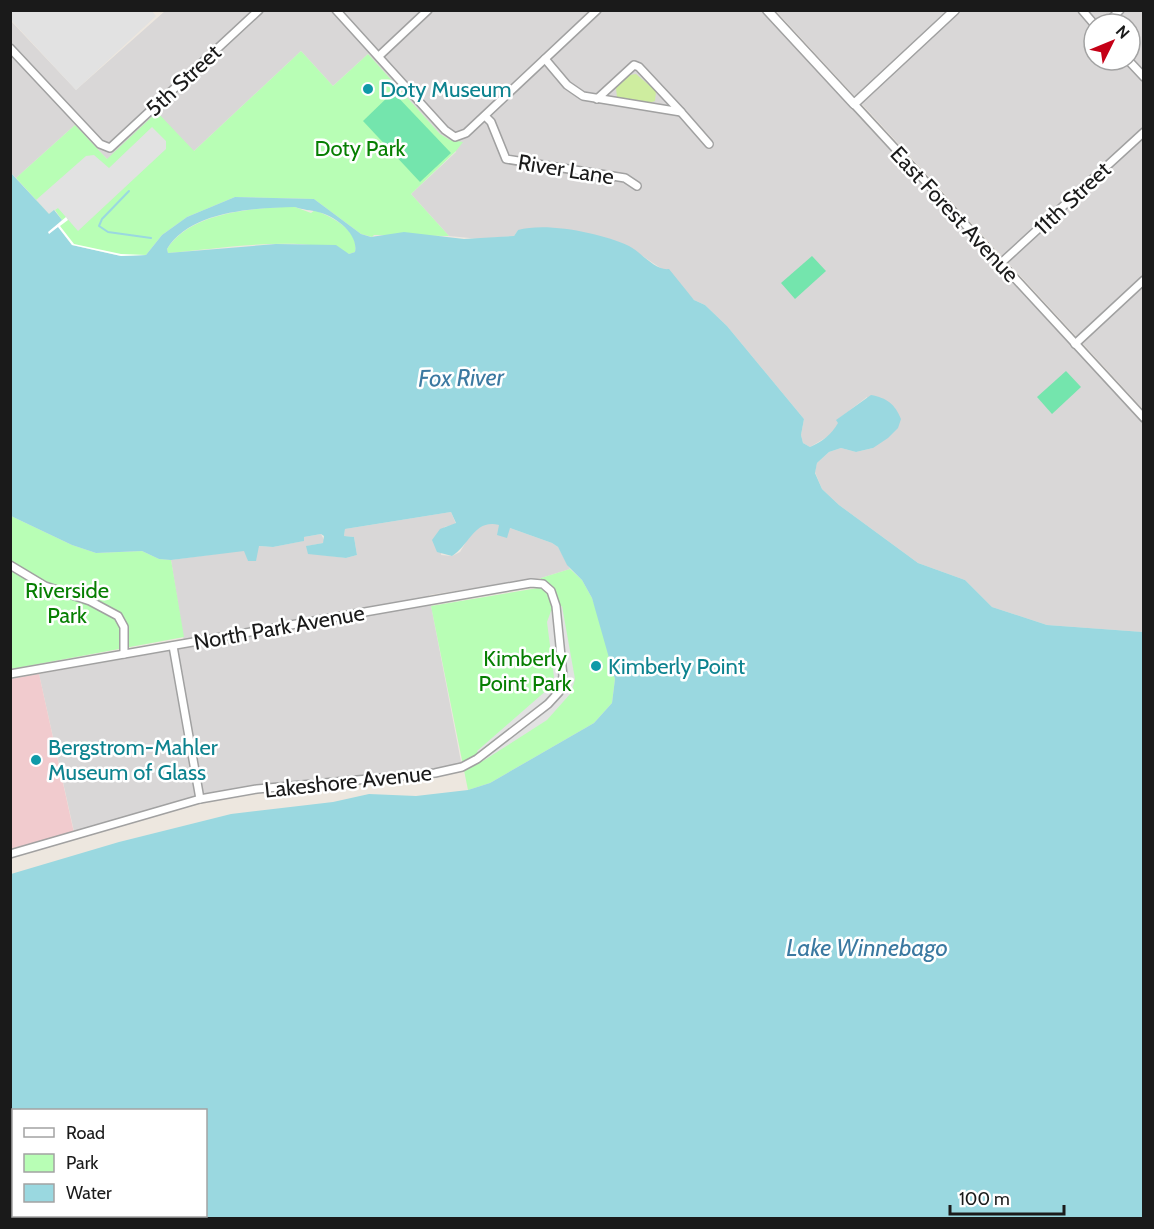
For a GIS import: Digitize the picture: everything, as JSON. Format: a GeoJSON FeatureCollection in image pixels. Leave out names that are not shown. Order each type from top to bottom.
{"type":"FeatureCollection","features":[{"type":"Feature","properties":{"kind":"street","name":"5th Street"},"geometry":{"type":"LineString","coordinates":[[10,48],[107,148],[113,145],[259,10]]}},
{"type":"Feature","properties":{"kind":"street"},"geometry":{"type":"LineString","coordinates":[[336,10],[445,130],[455,137],[466,133],[597,10]]}},
{"type":"Feature","properties":{"kind":"street"},"geometry":{"type":"LineString","coordinates":[[379,56],[428,10]]}},
{"type":"Feature","properties":{"kind":"street","name":"East Forest Avenue"},"geometry":{"type":"LineString","coordinates":[[766,10],[1143,418]]}},
{"type":"Feature","properties":{"kind":"street"},"geometry":{"type":"LineString","coordinates":[[854,104],[955,10]]}},
{"type":"Feature","properties":{"kind":"street"},"geometry":{"type":"LineString","coordinates":[[545,59],[573,91],[583,96],[681,112]]}},
{"type":"Feature","properties":{"kind":"street"},"geometry":{"type":"LineString","coordinates":[[597,99],[634,65],[639,67],[709,144]]}},
{"type":"Feature","properties":{"kind":"street","name":"River Lane"},"geometry":{"type":"LineString","coordinates":[[485,116],[493,126],[503,156],[510,161],[625,178],[638,186]]}},
{"type":"Feature","properties":{"kind":"street","name":"11th Street"},"geometry":{"type":"LineString","coordinates":[[1001,263],[1143,132]]}},
{"type":"Feature","properties":{"kind":"street"},"geometry":{"type":"LineString","coordinates":[[1075,344],[1143,280]]}},
{"type":"Feature","properties":{"kind":"street"},"geometry":{"type":"LineString","coordinates":[[10,565],[45,586],[90,601],[118,616],[124,627],[124,654]]}},
{"type":"Feature","properties":{"kind":"street","name":"North Park Avenue"},"geometry":{"type":"LineString","coordinates":[[10,674],[505,587],[531,583],[548,586]]}},
{"type":"Feature","properties":{"kind":"street","name":"Lakeshore Avenue"},"geometry":{"type":"LineString","coordinates":[[10,854],[200,799],[257,789],[445,771],[462,767],[477,759],[542,710],[559,692],[563,676],[562,658],[556,606],[548,586]]}},
{"type":"Feature","properties":{"kind":"street"},"geometry":{"type":"LineString","coordinates":[[173,646],[200,799]]}},
{"type":"Feature","properties":{"kind":"shaded area"},"geometry":{"type":"Polygon","coordinates":[[[11,10],[151,10],[156,16],[76,90],[11,20],[11,10]]]}},
{"type":"Feature","properties":{"kind":"shaded area"},"geometry":{"type":"Polygon","coordinates":[[[165,11],[761,11],[1143,423],[1143,632],[1047,625],[992,607],[965,580],[918,563],[839,505],[822,489],[815,472],[817,463],[829,452],[841,448],[856,452],[873,448],[867,397],[837,420],[839,423],[832,434],[810,447],[803,443],[801,435],[804,419],[727,326],[705,305],[694,300],[671,275],[629,247],[576,231],[518,230],[514,236],[480,239],[449,236],[411,194],[456,152],[450,140],[440,134],[368,54],[333,86],[301,51],[194,151],[107,159],[75,125],[16,178],[10,172],[10,20],[76,90],[165,11]]]}},
{"type":"Feature","properties":{"kind":"shaded area"},"geometry":{"type":"Polygon","coordinates":[[[776,11],[1143,11],[1143,409],[776,11]]]}},
{"type":"Feature","properties":{"kind":"shaded area"},"geometry":{"type":"Polygon","coordinates":[[[152,127],[166,141],[166,149],[78,231],[58,208],[49,214],[36,200],[86,156],[94,155],[109,168],[152,127]]]}},
{"type":"Feature","properties":{"kind":"shaded area"},"geometry":{"type":"Polygon","coordinates":[[[451,512],[456,524],[444,527],[441,555],[452,556],[460,552],[473,530],[490,522],[500,525],[498,535],[510,528],[552,543],[558,547],[570,569],[541,578],[429,595],[462,767],[314,783],[200,799],[75,836],[39,674],[185,648],[171,560],[245,550],[248,561],[258,546],[273,547],[303,541],[304,537],[321,534],[323,543],[307,546],[315,554],[346,558],[357,555],[354,537],[344,536],[345,529],[451,512]]]}},
{"type":"Feature","properties":{"kind":"shaded area"},"geometry":{"type":"Polygon","coordinates":[[[562,606],[575,679],[571,693],[547,720],[483,761],[477,751],[548,689],[554,677],[547,622],[551,611],[562,606]]]}},
{"type":"Feature","properties":{"kind":"shaded area"},"geometry":{"type":"Polygon","coordinates":[[[39,674],[74,833],[11,852],[11,679],[39,674]]]}},
{"type":"Feature","properties":{"kind":"green space","name":"Doty Park"},"geometry":{"type":"Polygon","coordinates":[[[301,51],[333,86],[368,54],[440,134],[450,140],[463,142],[411,194],[449,236],[374,235],[372,237],[361,234],[314,199],[235,197],[187,217],[162,235],[146,255],[121,256],[72,245],[56,225],[62,220],[55,210],[49,214],[16,178],[75,125],[107,159],[157,112],[194,151],[301,51]]]}},
{"type":"Feature","properties":{"kind":"green space"},"geometry":{"type":"Polygon","coordinates":[[[636,74],[656,91],[655,101],[649,103],[617,97],[616,88],[630,75],[636,74]]]}},
{"type":"Feature","properties":{"kind":"green space"},"geometry":{"type":"Polygon","coordinates":[[[393,92],[451,153],[420,182],[363,121],[393,92]]]}},
{"type":"Feature","properties":{"kind":"green space","name":"Doty Park"},"geometry":{"type":"Polygon","coordinates":[[[295,207],[311,213],[315,210],[343,225],[353,237],[355,252],[349,254],[330,248],[285,244],[235,246],[168,253],[167,249],[176,238],[188,228],[203,221],[234,212],[295,207]]]}},
{"type":"Feature","properties":{"kind":"green space"},"geometry":{"type":"Polygon","coordinates":[[[812,256],[826,271],[795,299],[781,283],[812,256]]]}},
{"type":"Feature","properties":{"kind":"green space"},"geometry":{"type":"Polygon","coordinates":[[[1066,371],[1081,387],[1052,414],[1037,397],[1066,371]]]}},
{"type":"Feature","properties":{"kind":"green space","name":"Riverside Park"},"geometry":{"type":"Polygon","coordinates":[[[11,516],[72,545],[96,553],[142,551],[159,559],[171,560],[184,637],[11,669],[11,516]]]}},
{"type":"Feature","properties":{"kind":"green space","name":"Kimberly Point Park"},"geometry":{"type":"Polygon","coordinates":[[[570,569],[582,580],[592,598],[603,629],[615,679],[612,703],[594,723],[490,783],[468,790],[431,606],[538,588],[541,578],[570,569]]]}},
{"type":"Feature","properties":{"kind":"water","name":"Lake Winnebago"},"geometry":{"type":"Polygon","coordinates":[[[10,172],[49,214],[54,210],[62,220],[57,225],[72,245],[121,256],[146,255],[162,235],[187,217],[235,197],[314,199],[361,234],[371,237],[404,232],[464,239],[514,236],[518,230],[544,227],[589,233],[629,246],[653,264],[669,269],[694,300],[705,305],[727,326],[804,419],[801,435],[803,443],[810,447],[829,434],[838,423],[836,420],[871,395],[886,400],[896,409],[901,419],[898,428],[888,438],[873,448],[856,452],[841,448],[829,452],[817,463],[815,473],[822,489],[839,505],[918,563],[965,580],[992,607],[1047,625],[1143,632],[1143,1218],[11,1218],[11,874],[119,842],[231,814],[333,802],[369,794],[416,796],[468,790],[490,783],[594,723],[612,703],[615,679],[592,598],[582,580],[567,565],[558,547],[510,528],[507,538],[497,535],[499,525],[491,524],[478,529],[452,556],[437,552],[432,540],[440,529],[456,523],[451,512],[345,529],[344,536],[354,537],[357,555],[346,558],[308,554],[306,546],[323,543],[324,536],[321,534],[304,537],[304,541],[273,547],[259,546],[256,561],[248,561],[244,551],[171,560],[159,559],[142,551],[96,553],[72,545],[11,516],[10,172]],[[295,207],[224,214],[191,227],[177,236],[167,249],[168,253],[276,244],[336,245],[349,254],[355,252],[355,245],[349,232],[338,221],[324,214],[295,207]]]}},
{"type":"Feature","properties":{"kind":"pier"},"geometry":{"type":"Polygon","coordinates":[[[66,217],[68,220],[60,226],[74,244],[121,254],[146,255],[121,256],[72,245],[58,227],[49,234],[48,232],[66,217]]]}},
{"type":"Feature","properties":{"kind":"waterway"},"geometry":{"type":"LineString","coordinates":[[129,191],[102,219],[99,226],[108,232],[151,238]]}},
{"type":"Feature","properties":{"kind":"place","name":"Doty Museum"},"geometry":{"type":"Point","coordinates":[368,89]}},
{"type":"Feature","properties":{"kind":"place","name":"Kimberly Point"},"geometry":{"type":"Point","coordinates":[596,666]}},
{"type":"Feature","properties":{"kind":"place","name":"Bergstrom-Mahler Museum of Glass"},"geometry":{"type":"Point","coordinates":[36,760]}},
{"type":"Feature","properties":{"kind":"water label","name":"Fox River"},"geometry":{"type":"Point","coordinates":[461,378]}}]}
